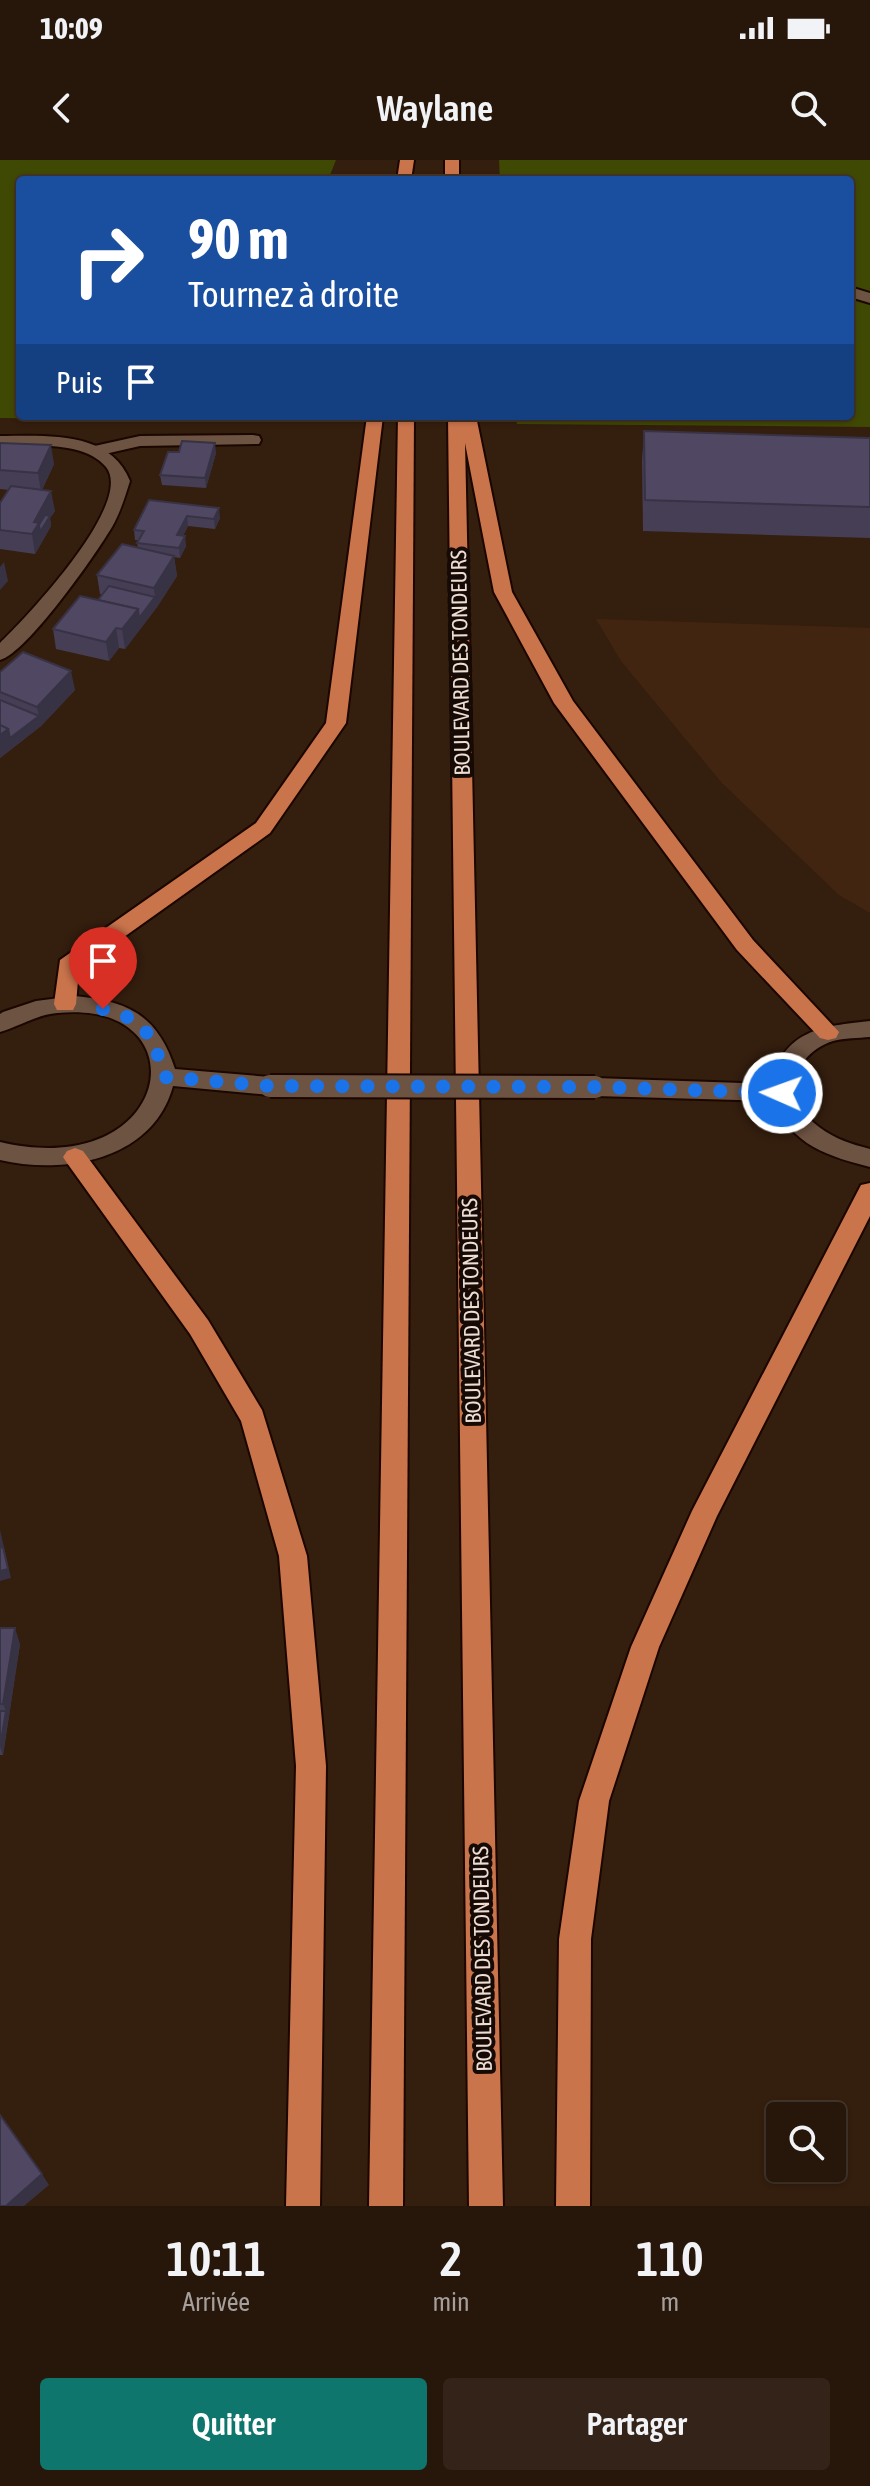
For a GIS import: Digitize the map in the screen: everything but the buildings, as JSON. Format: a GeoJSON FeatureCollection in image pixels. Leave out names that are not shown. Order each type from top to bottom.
{"type":"FeatureCollection","features":[{"type":"Feature","properties":{"kind":"highway"},"geometry":{"type":"LineString","coordinates":[[65,1004],[68,966],[263,828],[336,723],[374,420]]}},
{"type":"Feature","properties":{"kind":"highway"},"geometry":{"type":"LineString","coordinates":[[386,2206],[406,420]]}},
{"type":"Feature","properties":{"kind":"highway","name":"BOULEVARD DES TONDEURS"},"geometry":{"type":"LineString","coordinates":[[456,420],[486,2206]]}},
{"type":"Feature","properties":{"kind":"highway"},"geometry":{"type":"LineString","coordinates":[[469,420],[503,592],[564,703],[745,945],[828,1032]]}},
{"type":"Feature","properties":{"kind":"highway"},"geometry":{"type":"LineString","coordinates":[[75,1157],[199,1327],[253,1418],[293,1556],[311,1766],[303,2206]]}},
{"type":"Feature","properties":{"kind":"highway"},"geometry":{"type":"LineString","coordinates":[[573,2206],[575,1939],[594,1801],[645,1647],[706,1511],[870,1192]]}},
{"type":"Feature","properties":{"kind":"street"},"geometry":{"type":"LineString","coordinates":[[0,441],[66,445],[96,451],[140,441],[253,440]]}},
{"type":"Feature","properties":{"kind":"street"},"geometry":{"type":"LineString","coordinates":[[0,654],[62,588],[113,506],[119,491],[120,473],[114,464],[96,451]]}},
{"type":"Feature","properties":{"kind":"street"},"geometry":{"type":"LineString","coordinates":[[0,1024],[30,1010],[65,1004],[87,1005],[119,1013],[135,1022],[156,1042],[164,1077],[155,1105],[135,1130],[110,1145],[75,1157],[53,1160],[0,1151]]}},
{"type":"Feature","properties":{"kind":"street"},"geometry":{"type":"LineString","coordinates":[[870,1029],[828,1032],[805,1043],[791,1056],[783,1076],[782,1093],[791,1116],[807,1133],[832,1148],[870,1158]]}},
{"type":"Feature","properties":{"kind":"street"},"geometry":{"type":"LineString","coordinates":[[164,1077],[270,1086],[595,1087],[782,1093]]}},
{"type":"Feature","properties":{"kind":"shaded area"},"geometry":{"type":"Polygon","coordinates":[[[596,619],[870,628],[870,913],[839,895],[722,783],[621,661],[596,619]]]}},
{"type":"Feature","properties":{"kind":"green space"},"geometry":{"type":"Polygon","coordinates":[[[0,160],[336,160],[330,176],[16,176],[16,418],[0,418],[0,160]]]}},
{"type":"Feature","properties":{"kind":"green space"},"geometry":{"type":"Polygon","coordinates":[[[499,160],[870,160],[870,427],[517,424],[516,420],[854,420],[854,176],[500,176],[499,160]]]}},
{"type":"Feature","properties":{"kind":"green space"},"geometry":{"type":"Polygon","coordinates":[[[177,420],[265,420],[265,421],[177,420]]]}},
{"type":"Feature","properties":{"kind":"route"},"geometry":{"type":"LineString","coordinates":[[103,1009],[135,1022],[156,1042],[164,1077],[270,1086],[595,1087],[782,1093]]}}]}
